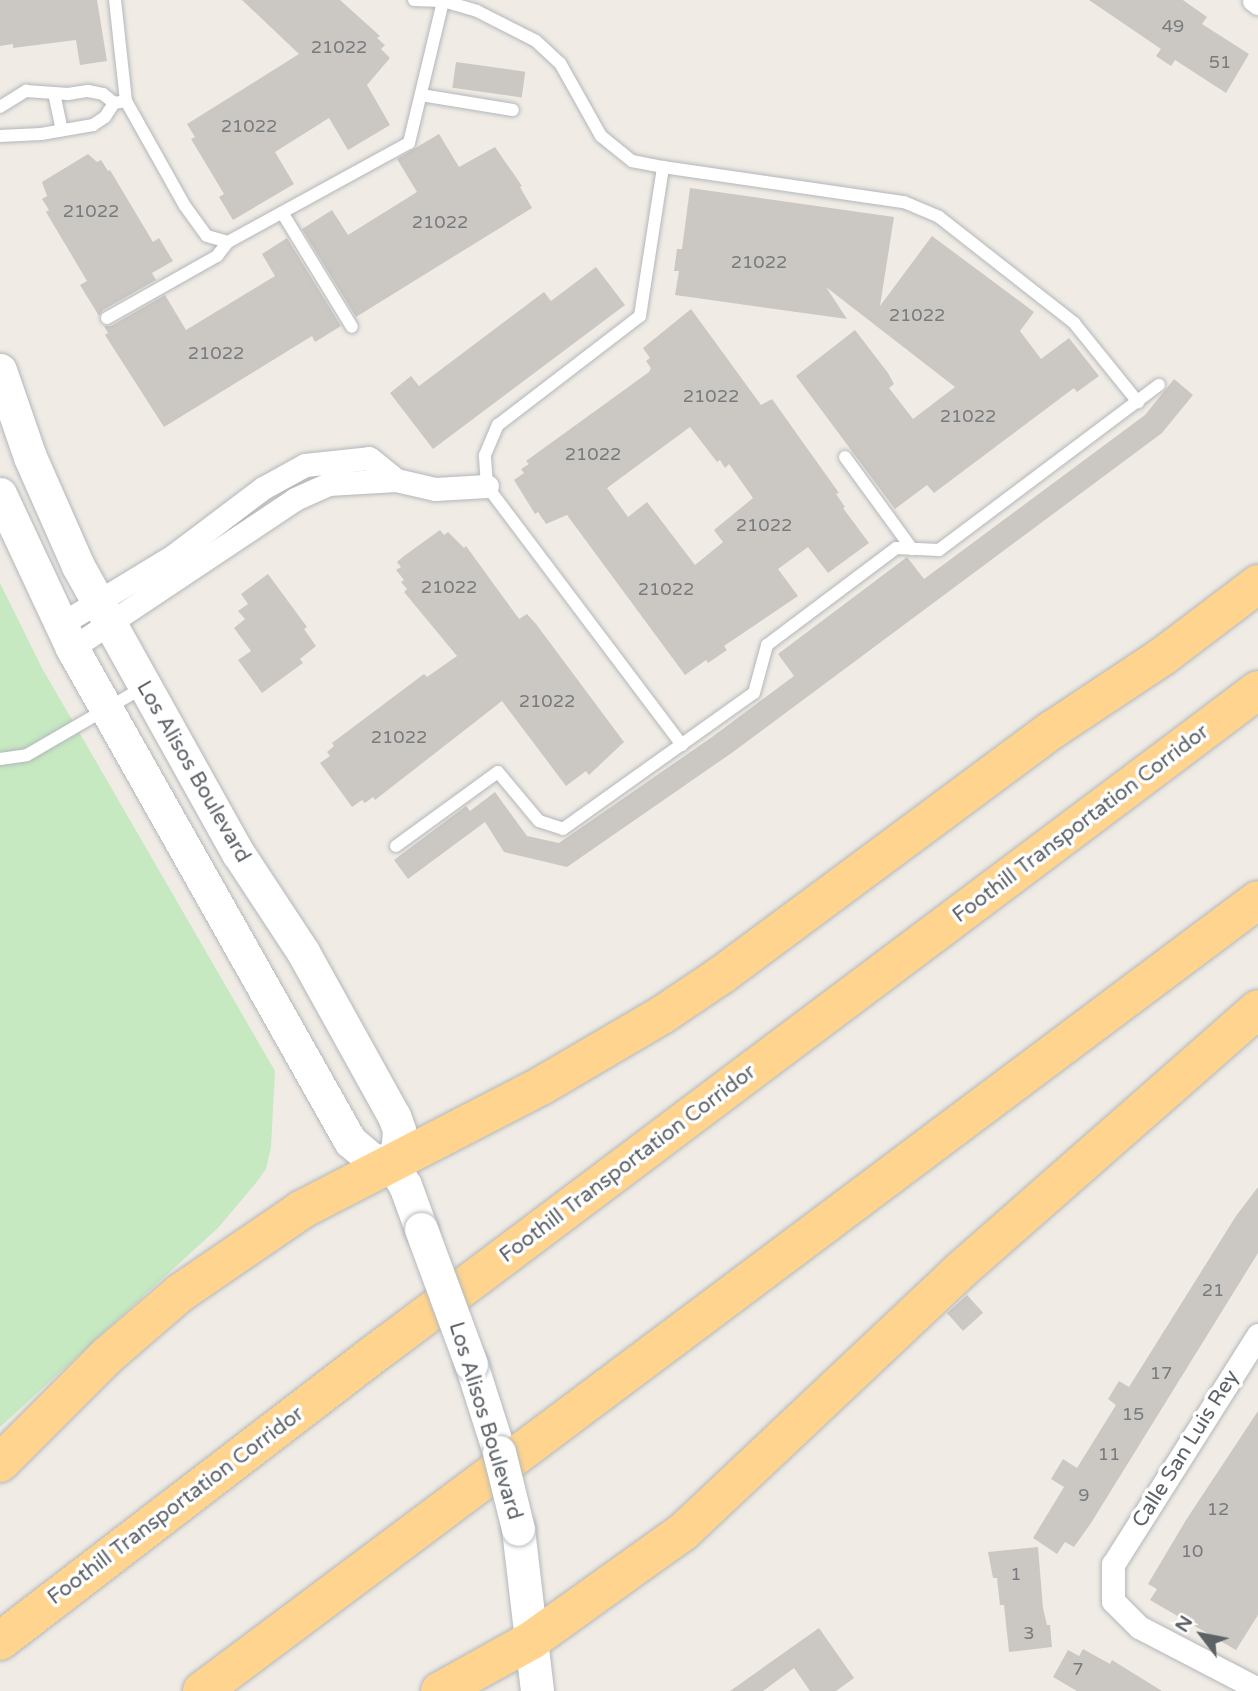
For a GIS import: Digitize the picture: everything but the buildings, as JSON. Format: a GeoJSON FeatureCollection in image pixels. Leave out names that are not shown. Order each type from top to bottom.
{"type":"FeatureCollection","features":[{"type":"Feature","properties":{"kind":"highway"},"geometry":{"type":"LineString","coordinates":[[0,1463],[107,1356],[180,1293],[301,1210],[541,1086],[702,988],[1052,730],[1162,657],[1258,584]]}},
{"type":"Feature","properties":{"kind":"highway","name":"Foothill Transportation Corridor"},"geometry":{"type":"LineString","coordinates":[[0,1641],[385,1346],[1258,690]]}},
{"type":"Feature","properties":{"kind":"highway"},"geometry":{"type":"LineString","coordinates":[[202,1691],[1258,900]]}},
{"type":"Feature","properties":{"kind":"highway"},"geometry":{"type":"LineString","coordinates":[[440,1691],[533,1640],[683,1532],[961,1270],[1258,1009]]}},
{"type":"Feature","properties":{"kind":"main road","name":"Los Alisos Boulevard"},"geometry":{"type":"LineString","coordinates":[[0,370],[30,457],[103,613],[238,853],[303,952],[394,1116],[398,1138],[391,1162],[405,1185],[471,1364],[518,1529],[537,1691]]}},
{"type":"Feature","properties":{"kind":"main road","name":"Los Alisos Boulevard"},"geometry":{"type":"LineString","coordinates":[[0,494],[66,636],[350,1141],[373,1160],[391,1162]]}},
{"type":"Feature","properties":{"kind":"street"},"geometry":{"type":"LineString","coordinates":[[66,636],[295,499],[328,484],[396,480],[435,489],[487,486]]}},
{"type":"Feature","properties":{"kind":"street","name":"Calle San Luis Rey"},"geometry":{"type":"LineString","coordinates":[[1258,1335],[1114,1564],[1113,1601],[1139,1627],[1258,1689]]}},
{"type":"Feature","properties":{"kind":"lane"},"geometry":{"type":"LineString","coordinates":[[115,0],[120,102],[185,206],[207,236],[228,242]]}},
{"type":"Feature","properties":{"kind":"lane"},"geometry":{"type":"LineString","coordinates":[[414,0],[443,1],[477,11],[536,41],[560,63],[601,136],[632,161],[904,202],[939,217],[1074,323],[1138,402]]}},
{"type":"Feature","properties":{"kind":"lane"},"geometry":{"type":"LineString","coordinates":[[107,318],[218,256],[228,242],[409,142],[443,1]]}},
{"type":"Feature","properties":{"kind":"lane"},"geometry":{"type":"LineString","coordinates":[[0,107],[26,90],[54,93],[88,91],[120,102]]}},
{"type":"Feature","properties":{"kind":"lane"},"geometry":{"type":"LineString","coordinates":[[54,93],[62,130]]}},
{"type":"Feature","properties":{"kind":"lane"},"geometry":{"type":"LineString","coordinates":[[421,96],[513,110]]}},
{"type":"Feature","properties":{"kind":"lane"},"geometry":{"type":"LineString","coordinates":[[0,136],[93,125],[120,102]]}},
{"type":"Feature","properties":{"kind":"lane"},"geometry":{"type":"LineString","coordinates":[[663,167],[640,316],[498,425],[485,455],[487,486],[682,745]]}},
{"type":"Feature","properties":{"kind":"lane"},"geometry":{"type":"LineString","coordinates":[[283,214],[352,327]]}},
{"type":"Feature","properties":{"kind":"lane"},"geometry":{"type":"LineString","coordinates":[[396,846],[498,772],[539,821],[564,829],[754,693],[767,645],[896,548],[939,550],[1159,385]]}},
{"type":"Feature","properties":{"kind":"lane"},"geometry":{"type":"LineString","coordinates":[[845,457],[912,549]]}},
{"type":"Feature","properties":{"kind":"lane"},"geometry":{"type":"LineString","coordinates":[[0,759],[27,755],[145,687]]}},
{"type":"Feature","properties":{"kind":"green space"},"geometry":{"type":"Polygon","coordinates":[[[0,583],[42,668],[275,1071],[271,1147],[266,1169],[256,1183],[218,1228],[0,1427],[0,583]]]}}]}
